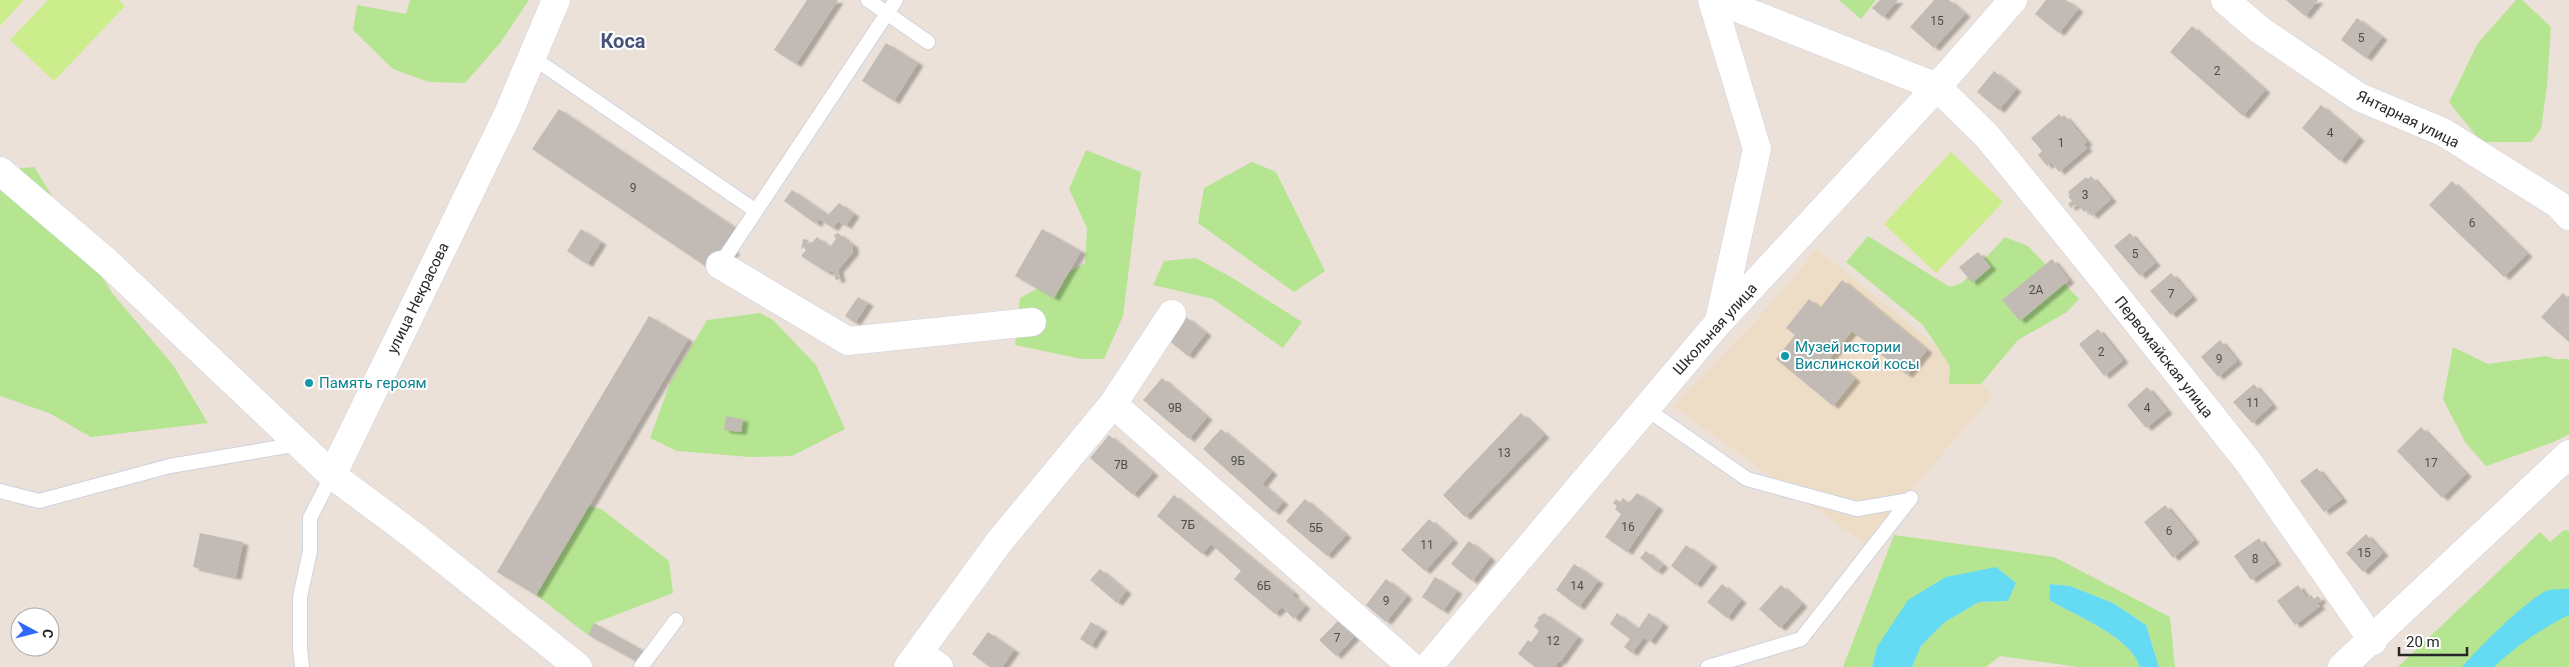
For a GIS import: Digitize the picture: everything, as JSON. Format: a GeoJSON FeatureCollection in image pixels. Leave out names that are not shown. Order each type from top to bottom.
{"type":"FeatureCollection","features":[{"type":"Feature","properties":{"kind":"street","name":"улица Некрасова"},"geometry":{"type":"LineString","coordinates":[[332,476],[507,116],[556,0]]}},
{"type":"Feature","properties":{"kind":"street"},"geometry":{"type":"LineString","coordinates":[[1712,0],[1757,149],[1718,322]]}},
{"type":"Feature","properties":{"kind":"street"},"geometry":{"type":"LineString","coordinates":[[1716,0],[1938,87]]}},
{"type":"Feature","properties":{"kind":"street","name":"Школьная улица"},"geometry":{"type":"LineString","coordinates":[[1428,667],[1718,322],[1938,87],[2013,0]]}},
{"type":"Feature","properties":{"kind":"street","name":"Янтарная улица"},"geometry":{"type":"LineString","coordinates":[[2225,0],[2260,30],[2359,97],[2443,132],[2559,205],[2569,216]]}},
{"type":"Feature","properties":{"kind":"street","name":"Первомайская улица"},"geometry":{"type":"LineString","coordinates":[[1938,87],[1987,136],[2248,463],[2372,640]]}},
{"type":"Feature","properties":{"kind":"street"},"geometry":{"type":"LineString","coordinates":[[0,172],[108,263],[332,476],[414,536],[578,667]]}},
{"type":"Feature","properties":{"kind":"street"},"geometry":{"type":"LineString","coordinates":[[716,270],[848,341],[1032,322]]}},
{"type":"Feature","properties":{"kind":"street"},"geometry":{"type":"LineString","coordinates":[[922,662],[999,542],[1113,404],[1172,314]]}},
{"type":"Feature","properties":{"kind":"street"},"geometry":{"type":"LineString","coordinates":[[1113,404],[1412,667]]}},
{"type":"Feature","properties":{"kind":"street"},"geometry":{"type":"LineString","coordinates":[[2342,667],[2569,454]]}},
{"type":"Feature","properties":{"kind":"lane"},"geometry":{"type":"LineString","coordinates":[[868,0],[928,42]]}},
{"type":"Feature","properties":{"kind":"lane"},"geometry":{"type":"LineString","coordinates":[[716,270],[896,0]]}},
{"type":"Feature","properties":{"kind":"lane"},"geometry":{"type":"LineString","coordinates":[[532,57],[756,210]]}},
{"type":"Feature","properties":{"kind":"lane"},"geometry":{"type":"LineString","coordinates":[[1645,408],[1747,478],[1857,509],[1910,499],[1801,639],[1708,667]]}},
{"type":"Feature","properties":{"kind":"lane"},"geometry":{"type":"LineString","coordinates":[[0,491],[39,501],[170,466],[298,444]]}},
{"type":"Feature","properties":{"kind":"lane"},"geometry":{"type":"LineString","coordinates":[[302,667],[300,597],[310,551],[310,518],[332,476]]}},
{"type":"Feature","properties":{"kind":"lane"},"geometry":{"type":"LineString","coordinates":[[641,667],[676,620]]}},
{"type":"Feature","properties":{"kind":"shaded area"},"geometry":{"type":"Polygon","coordinates":[[[1817,249],[1993,395],[1865,544],[1673,406],[1754,323],[1817,249]]]}},
{"type":"Feature","properties":{"kind":"green space"},"geometry":{"type":"Polygon","coordinates":[[[0,0],[24,0],[0,26],[0,0]]]}},
{"type":"Feature","properties":{"kind":"green space"},"geometry":{"type":"Polygon","coordinates":[[[48,0],[119,0],[125,6],[54,81],[10,40],[48,0]]]}},
{"type":"Feature","properties":{"kind":"green space"},"geometry":{"type":"Polygon","coordinates":[[[410,0],[529,0],[500,43],[465,83],[429,82],[393,69],[353,30],[357,5],[406,14],[410,0]]]}},
{"type":"Feature","properties":{"kind":"green space"},"geometry":{"type":"Polygon","coordinates":[[[1839,0],[1876,0],[1861,19],[1839,0]]]}},
{"type":"Feature","properties":{"kind":"green space"},"geometry":{"type":"Polygon","coordinates":[[[2516,0],[2522,0],[2551,27],[2547,85],[2541,129],[2531,142],[2481,142],[2449,102],[2478,43],[2516,0]]]}},
{"type":"Feature","properties":{"kind":"green space"},"geometry":{"type":"Polygon","coordinates":[[[1086,150],[1141,172],[1123,316],[1104,359],[1082,359],[1015,345],[1020,298],[1085,263],[1087,228],[1069,189],[1086,150]]]}},
{"type":"Feature","properties":{"kind":"green space"},"geometry":{"type":"Polygon","coordinates":[[[1951,152],[2003,202],[1936,273],[1884,224],[1951,152]]]}},
{"type":"Feature","properties":{"kind":"green space"},"geometry":{"type":"Polygon","coordinates":[[[1252,162],[1276,172],[1325,271],[1294,292],[1198,223],[1204,188],[1252,162]]]}},
{"type":"Feature","properties":{"kind":"green space"},"geometry":{"type":"Polygon","coordinates":[[[34,167],[112,293],[173,365],[208,423],[91,437],[49,413],[0,396],[0,170],[34,167]]]}},
{"type":"Feature","properties":{"kind":"green space"},"geometry":{"type":"Polygon","coordinates":[[[1868,236],[1950,287],[1962,283],[2005,237],[2028,246],[2079,299],[2067,312],[2018,340],[1981,384],[1949,384],[1950,366],[1923,325],[1846,262],[1868,236]]]}},
{"type":"Feature","properties":{"kind":"green space"},"geometry":{"type":"Polygon","coordinates":[[[1196,258],[1236,280],[1302,322],[1283,348],[1213,299],[1153,285],[1164,261],[1196,258]]]}},
{"type":"Feature","properties":{"kind":"green space"},"geometry":{"type":"Polygon","coordinates":[[[760,313],[773,320],[816,365],[845,429],[792,456],[750,457],[677,451],[650,438],[670,383],[707,320],[760,313]]]}},
{"type":"Feature","properties":{"kind":"green space"},"geometry":{"type":"Polygon","coordinates":[[[2453,347],[2488,364],[2546,356],[2555,359],[2569,359],[2569,434],[2554,442],[2486,466],[2465,442],[2443,399],[2453,347]]]}},
{"type":"Feature","properties":{"kind":"green space"},"geometry":{"type":"Polygon","coordinates":[[[589,506],[601,509],[669,561],[673,593],[595,623],[588,635],[536,595],[589,506]]]}},
{"type":"Feature","properties":{"kind":"green space"},"geometry":{"type":"Polygon","coordinates":[[[2564,530],[2569,531],[2569,667],[2398,667],[2540,532],[2550,542],[2564,530]]]}},
{"type":"Feature","properties":{"kind":"green space"},"geometry":{"type":"Polygon","coordinates":[[[1894,535],[2054,557],[2170,617],[2175,667],[2159,667],[2146,625],[2113,603],[2070,586],[2050,584],[2049,600],[2114,637],[2135,656],[2140,667],[2078,667],[2000,656],[1986,667],[1912,667],[1921,646],[1945,622],[1979,602],[2008,601],[2016,583],[1877,647],[1872,667],[1843,667],[1894,535]]]}},
{"type":"Feature","properties":{"kind":"water"},"geometry":{"type":"Polygon","coordinates":[[[1996,567],[2016,583],[2008,601],[1979,602],[1945,622],[1921,646],[1912,667],[1872,667],[1877,647],[1908,600],[1946,577],[1996,567]]]}},
{"type":"Feature","properties":{"kind":"water"},"geometry":{"type":"Polygon","coordinates":[[[2050,584],[2070,586],[2113,603],[2146,625],[2159,667],[2140,667],[2135,656],[2114,637],[2049,600],[2050,584]]]}},
{"type":"Feature","properties":{"kind":"water"},"geometry":{"type":"Polygon","coordinates":[[[2569,589],[2569,615],[2529,638],[2494,667],[2462,667],[2530,601],[2549,590],[2569,589]]]}},
{"type":"Feature","properties":{"kind":"building"},"geometry":{"type":"Polygon","coordinates":[[[807,0],[838,0],[796,64],[774,50],[807,0]]]}},
{"type":"Feature","properties":{"kind":"building"},"geometry":{"type":"Polygon","coordinates":[[[1880,0],[1898,0],[1883,17],[1872,8],[1880,0]]]}},
{"type":"Feature","properties":{"kind":"building"},"geometry":{"type":"Polygon","coordinates":[[[1934,0],[1949,0],[1965,14],[1934,48],[1910,27],[1934,0]]]}},
{"type":"Feature","properties":{"kind":"building"},"geometry":{"type":"Polygon","coordinates":[[[2046,0],[2066,0],[2078,9],[2059,33],[2035,14],[2046,0]]]}},
{"type":"Feature","properties":{"kind":"building"},"geometry":{"type":"Polygon","coordinates":[[[2286,0],[2318,0],[2305,16],[2286,0]]]}},
{"type":"Feature","properties":{"kind":"building"},"geometry":{"type":"Polygon","coordinates":[[[2357,18],[2382,37],[2366,58],[2341,40],[2357,18]]]}},
{"type":"Feature","properties":{"kind":"building"},"geometry":{"type":"Polygon","coordinates":[[[2192,26],[2265,90],[2243,116],[2170,52],[2192,26]]]}},
{"type":"Feature","properties":{"kind":"building"},"geometry":{"type":"Polygon","coordinates":[[[886,43],[918,63],[894,101],[862,81],[886,43]]]}},
{"type":"Feature","properties":{"kind":"building"},"geometry":{"type":"Polygon","coordinates":[[[1994,71],[2016,89],[1999,110],[1977,92],[1994,71]]]}},
{"type":"Feature","properties":{"kind":"building"},"geometry":{"type":"Polygon","coordinates":[[[2321,105],[2359,138],[2340,161],[2302,128],[2321,105]]]}},
{"type":"Feature","properties":{"kind":"building"},"geometry":{"type":"Polygon","coordinates":[[[559,109],[734,227],[723,244],[735,252],[708,268],[532,149],[559,109]]]}},
{"type":"Feature","properties":{"kind":"building"},"geometry":{"type":"Polygon","coordinates":[[[2059,114],[2062,117],[2064,115],[2087,142],[2084,145],[2087,148],[2059,172],[2051,162],[2047,166],[2038,155],[2042,151],[2031,138],[2059,114]]]}},
{"type":"Feature","properties":{"kind":"building"},"geometry":{"type":"Polygon","coordinates":[[[2091,176],[2111,199],[2092,216],[2087,210],[2084,212],[2079,205],[2077,207],[2075,204],[2071,208],[2068,204],[2072,201],[2068,196],[2070,195],[2068,192],[2086,177],[2088,179],[2091,176]]]}},
{"type":"Feature","properties":{"kind":"building"},"geometry":{"type":"Polygon","coordinates":[[[2452,181],[2527,254],[2504,277],[2429,205],[2452,181]]]}},
{"type":"Feature","properties":{"kind":"building"},"geometry":{"type":"Polygon","coordinates":[[[792,190],[828,215],[839,203],[854,214],[846,226],[838,221],[833,228],[819,219],[816,224],[784,201],[792,190]]]}},
{"type":"Feature","properties":{"kind":"building"},"geometry":{"type":"Polygon","coordinates":[[[581,229],[601,242],[587,264],[567,251],[581,229]]]}},
{"type":"Feature","properties":{"kind":"building"},"geometry":{"type":"Polygon","coordinates":[[[1042,229],[1081,251],[1054,298],[1015,276],[1042,229]]]}},
{"type":"Feature","properties":{"kind":"building"},"geometry":{"type":"Polygon","coordinates":[[[838,233],[853,245],[853,252],[838,270],[840,279],[836,280],[833,272],[830,270],[828,273],[801,256],[806,250],[803,247],[801,250],[803,239],[809,240],[807,243],[810,245],[817,237],[830,247],[836,239],[834,235],[838,233]]]}},
{"type":"Feature","properties":{"kind":"building"},"geometry":{"type":"Polygon","coordinates":[[[2130,233],[2155,263],[2140,276],[2114,246],[2130,233]]]}},
{"type":"Feature","properties":{"kind":"building"},"geometry":{"type":"Polygon","coordinates":[[[1978,252],[1991,267],[1972,283],[1959,267],[1978,252]]]}},
{"type":"Feature","properties":{"kind":"building"},"geometry":{"type":"Polygon","coordinates":[[[2052,259],[2069,280],[2020,321],[2002,300],[2052,259]]]}},
{"type":"Feature","properties":{"kind":"building"},"geometry":{"type":"Polygon","coordinates":[[[2171,273],[2192,297],[2171,315],[2150,291],[2171,273]]]}},
{"type":"Feature","properties":{"kind":"building"},"geometry":{"type":"Polygon","coordinates":[[[1842,280],[1927,350],[1907,375],[1852,331],[1830,358],[1855,379],[1833,406],[1776,359],[1795,335],[1786,328],[1809,299],[1820,308],[1842,280]]]}},
{"type":"Feature","properties":{"kind":"building"},"geometry":{"type":"Polygon","coordinates":[[[2563,293],[2569,299],[2569,342],[2541,317],[2563,293]]]}},
{"type":"Feature","properties":{"kind":"building"},"geometry":{"type":"Polygon","coordinates":[[[858,297],[868,303],[855,323],[845,316],[858,297]]]}},
{"type":"Feature","properties":{"kind":"building"},"geometry":{"type":"Polygon","coordinates":[[[649,316],[688,339],[536,595],[497,572],[649,316]]]}},
{"type":"Feature","properties":{"kind":"building"},"geometry":{"type":"Polygon","coordinates":[[[1186,317],[1206,333],[1188,356],[1168,340],[1186,317]]]}},
{"type":"Feature","properties":{"kind":"building"},"geometry":{"type":"Polygon","coordinates":[[[2098,329],[2123,360],[2104,376],[2079,344],[2098,329]]]}},
{"type":"Feature","properties":{"kind":"building"},"geometry":{"type":"Polygon","coordinates":[[[2220,340],[2237,361],[2218,377],[2201,357],[2220,340]]]}},
{"type":"Feature","properties":{"kind":"building"},"geometry":{"type":"Polygon","coordinates":[[[1162,378],[1207,417],[1189,439],[1143,400],[1162,378]]]}},
{"type":"Feature","properties":{"kind":"building"},"geometry":{"type":"Polygon","coordinates":[[[2254,384],[2272,405],[2252,423],[2233,402],[2254,384]]]}},
{"type":"Feature","properties":{"kind":"building"},"geometry":{"type":"Polygon","coordinates":[[[2147,387],[2167,411],[2146,428],[2127,405],[2147,387]]]}},
{"type":"Feature","properties":{"kind":"building"},"geometry":{"type":"Polygon","coordinates":[[[1521,413],[1544,435],[1465,517],[1443,495],[1521,413]]]}},
{"type":"Feature","properties":{"kind":"building"},"geometry":{"type":"Polygon","coordinates":[[[726,416],[743,419],[741,432],[724,430],[726,416]]]}},
{"type":"Feature","properties":{"kind":"building"},"geometry":{"type":"Polygon","coordinates":[[[2421,427],[2466,474],[2442,498],[2397,451],[2421,427]]]}},
{"type":"Feature","properties":{"kind":"building"},"geometry":{"type":"Polygon","coordinates":[[[1221,429],[1272,472],[1262,484],[1283,502],[1274,512],[1203,449],[1221,429]]]}},
{"type":"Feature","properties":{"kind":"building"},"geometry":{"type":"Polygon","coordinates":[[[1109,435],[1153,473],[1133,495],[1090,458],[1109,435]]]}},
{"type":"Feature","properties":{"kind":"building"},"geometry":{"type":"Polygon","coordinates":[[[2317,468],[2342,499],[2324,512],[2300,481],[2317,468]]]}},
{"type":"Feature","properties":{"kind":"building"},"geometry":{"type":"Polygon","coordinates":[[[1637,493],[1658,507],[1627,552],[1605,537],[1621,514],[1615,509],[1617,506],[1613,503],[1616,499],[1620,502],[1623,498],[1629,503],[1637,493]]]}},
{"type":"Feature","properties":{"kind":"building"},"geometry":{"type":"Polygon","coordinates":[[[1174,495],[1294,593],[1292,595],[1305,606],[1294,619],[1282,607],[1275,614],[1234,579],[1241,571],[1211,544],[1202,554],[1157,516],[1174,495]]]}},
{"type":"Feature","properties":{"kind":"building"},"geometry":{"type":"Polygon","coordinates":[[[1305,499],[1346,535],[1327,556],[1286,521],[1305,499]]]}},
{"type":"Feature","properties":{"kind":"building"},"geometry":{"type":"Polygon","coordinates":[[[2165,505],[2194,540],[2173,558],[2144,522],[2165,505]]]}},
{"type":"Feature","properties":{"kind":"building"},"geometry":{"type":"Polygon","coordinates":[[[1429,519],[1453,540],[1425,571],[1401,550],[1429,519]]]}},
{"type":"Feature","properties":{"kind":"building"},"geometry":{"type":"Polygon","coordinates":[[[200,533],[243,542],[236,577],[193,567],[200,533]]]}},
{"type":"Feature","properties":{"kind":"building"},"geometry":{"type":"Polygon","coordinates":[[[2366,534],[2383,553],[2363,572],[2346,553],[2366,534]]]}},
{"type":"Feature","properties":{"kind":"building"},"geometry":{"type":"Polygon","coordinates":[[[2259,538],[2276,562],[2251,580],[2234,556],[2259,538]]]}},
{"type":"Feature","properties":{"kind":"building"},"geometry":{"type":"Polygon","coordinates":[[[1469,541],[1490,558],[1472,581],[1451,564],[1469,541]]]}},
{"type":"Feature","properties":{"kind":"building"},"geometry":{"type":"Polygon","coordinates":[[[1686,545],[1712,564],[1696,585],[1671,566],[1686,545]]]}},
{"type":"Feature","properties":{"kind":"building"},"geometry":{"type":"Polygon","coordinates":[[[1646,551],[1663,565],[1657,572],[1640,558],[1646,551]]]}},
{"type":"Feature","properties":{"kind":"building"},"geometry":{"type":"Polygon","coordinates":[[[1574,564],[1598,581],[1579,607],[1556,590],[1574,564]]]}},
{"type":"Feature","properties":{"kind":"building"},"geometry":{"type":"Polygon","coordinates":[[[1100,569],[1126,591],[1117,603],[1090,580],[1100,569]]]}},
{"type":"Feature","properties":{"kind":"building"},"geometry":{"type":"Polygon","coordinates":[[[1435,577],[1457,591],[1443,611],[1422,597],[1435,577]]]}},
{"type":"Feature","properties":{"kind":"building"},"geometry":{"type":"Polygon","coordinates":[[[1386,579],[1407,596],[1386,622],[1366,605],[1386,579]]]}},
{"type":"Feature","properties":{"kind":"building"},"geometry":{"type":"Polygon","coordinates":[[[1722,584],[1741,600],[1727,618],[1707,602],[1722,584]]]}},
{"type":"Feature","properties":{"kind":"building"},"geometry":{"type":"Polygon","coordinates":[[[1781,585],[1802,604],[1780,628],[1759,609],[1781,585]]]}},
{"type":"Feature","properties":{"kind":"building"},"geometry":{"type":"Polygon","coordinates":[[[2298,585],[2307,598],[2311,595],[2314,599],[2318,596],[2321,600],[2317,603],[2320,606],[2295,625],[2277,601],[2298,585]]]}},
{"type":"Feature","properties":{"kind":"building"},"geometry":{"type":"Polygon","coordinates":[[[1544,613],[1578,637],[1560,662],[1556,660],[1558,662],[1555,667],[1535,667],[1518,654],[1528,640],[1531,642],[1539,631],[1534,626],[1539,619],[1537,618],[1544,613]]]}},
{"type":"Feature","properties":{"kind":"building"},"geometry":{"type":"Polygon","coordinates":[[[1617,613],[1638,629],[1649,613],[1663,624],[1650,642],[1644,637],[1632,653],[1624,647],[1630,639],[1610,624],[1617,613]]]}},
{"type":"Feature","properties":{"kind":"building"},"geometry":{"type":"Polygon","coordinates":[[[1338,621],[1354,637],[1336,656],[1319,640],[1338,621]]]}},
{"type":"Feature","properties":{"kind":"building"},"geometry":{"type":"Polygon","coordinates":[[[1091,622],[1102,629],[1091,646],[1080,639],[1091,622]]]}},
{"type":"Feature","properties":{"kind":"building"},"geometry":{"type":"Polygon","coordinates":[[[594,623],[642,650],[636,661],[588,635],[594,623]]]}},
{"type":"Feature","properties":{"kind":"building"},"geometry":{"type":"Polygon","coordinates":[[[988,632],[1014,650],[1002,667],[990,667],[972,654],[988,632]]]}},
{"type":"Feature","properties":{"kind":"place","name":"Музей истории Вислинской косы"},"geometry":{"type":"Point","coordinates":[1785,356]}},
{"type":"Feature","properties":{"kind":"place","name":"Память героям"},"geometry":{"type":"Point","coordinates":[309,383]}},
{"type":"Feature","properties":{"kind":"district","name":"Коса"},"geometry":{"type":"Point","coordinates":[623,41]}}]}
